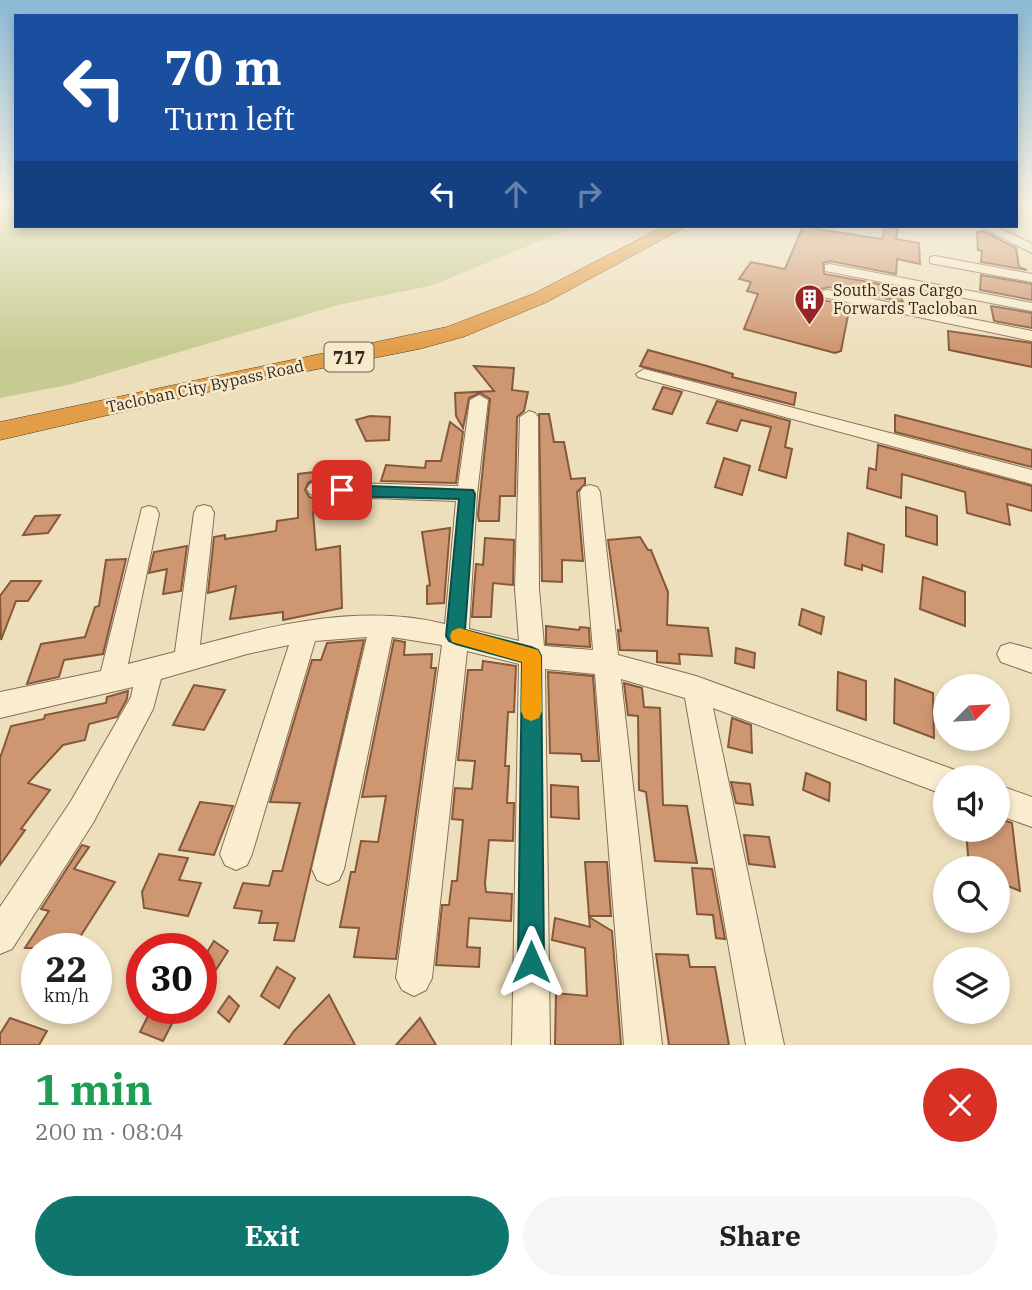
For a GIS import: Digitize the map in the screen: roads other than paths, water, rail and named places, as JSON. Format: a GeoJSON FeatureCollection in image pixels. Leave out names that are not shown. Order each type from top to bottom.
{"type":"FeatureCollection","features":[{"type":"Feature","properties":{"kind":"highway","name":"Tacloban City Bypass Road"},"geometry":{"type":"LineString","coordinates":[[0,431],[443,335],[540,298],[629,252]]}},
{"type":"Feature","properties":{"kind":"street"},"geometry":{"type":"LineString","coordinates":[[935,260],[1032,278]]}},
{"type":"Feature","properties":{"kind":"street"},"geometry":{"type":"LineString","coordinates":[[831,268],[1032,307]]}},
{"type":"Feature","properties":{"kind":"street"},"geometry":{"type":"LineString","coordinates":[[828,294],[1032,336]]}},
{"type":"Feature","properties":{"kind":"street"},"geometry":{"type":"LineString","coordinates":[[644,374],[1032,477]]}},
{"type":"Feature","properties":{"kind":"street"},"geometry":{"type":"LineString","coordinates":[[414,978],[456,636],[467,494],[479,400]]}},
{"type":"Feature","properties":{"kind":"street"},"geometry":{"type":"LineString","coordinates":[[529,417],[527,589],[531,656],[531,1045]]}},
{"type":"Feature","properties":{"kind":"street"},"geometry":{"type":"LineString","coordinates":[[317,489],[467,494]]}},
{"type":"Feature","properties":{"kind":"street"},"geometry":{"type":"LineString","coordinates":[[590,492],[643,1045]]}},
{"type":"Feature","properties":{"kind":"street"},"geometry":{"type":"LineString","coordinates":[[186,661],[204,513]]}},
{"type":"Feature","properties":{"kind":"street"},"geometry":{"type":"LineString","coordinates":[[112,681],[149,514]]}},
{"type":"Feature","properties":{"kind":"street"},"geometry":{"type":"LineString","coordinates":[[328,869],[382,625]]}},
{"type":"Feature","properties":{"kind":"street"},"geometry":{"type":"LineString","coordinates":[[0,705],[112,681],[247,643],[306,631],[382,625],[418,628],[531,656],[605,663],[696,688],[933,776]]}},
{"type":"Feature","properties":{"kind":"street"},"geometry":{"type":"LineString","coordinates":[[236,854],[306,631]]}},
{"type":"Feature","properties":{"kind":"street"},"geometry":{"type":"LineString","coordinates":[[5,918],[82,812],[144,700],[149,671]]}},
{"type":"Feature","properties":{"kind":"street"},"geometry":{"type":"LineString","coordinates":[[696,688],[765,1045]]}},
{"type":"Feature","properties":{"kind":"street"},"geometry":{"type":"LineString","coordinates":[[1010,804],[1032,812]]}},
{"type":"Feature","properties":{"kind":"place","name":"South Seas Cargo Forwards Tacloban"},"geometry":{"type":"Point","coordinates":[810,326]}}]}
